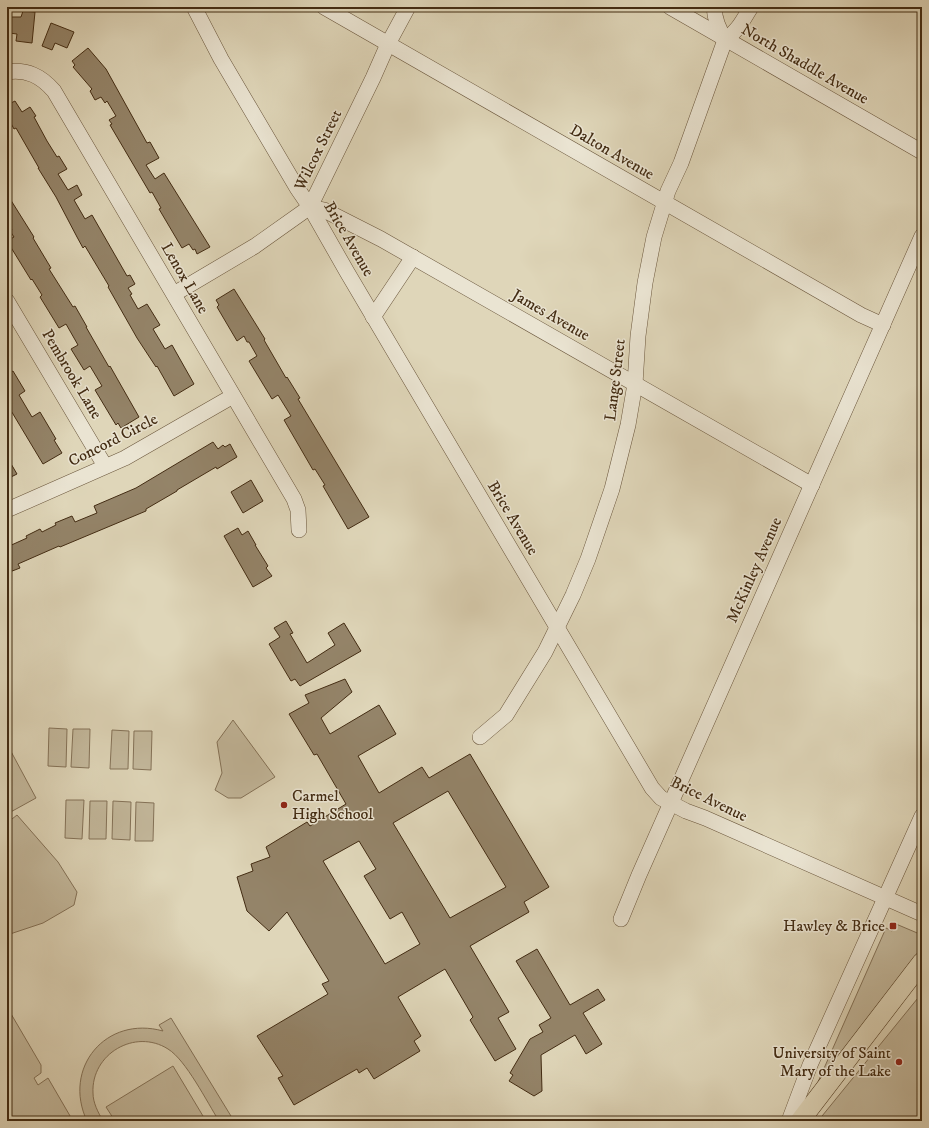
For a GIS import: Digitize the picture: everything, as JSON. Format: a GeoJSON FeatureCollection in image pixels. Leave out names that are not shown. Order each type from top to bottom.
{"type":"FeatureCollection","features":[{"type":"Feature","properties":{"kind":"main road"},"geometry":{"type":"LineString","coordinates":[[800,1121],[922,962]]}},
{"type":"Feature","properties":{"kind":"street","name":"Brice Avenue"},"geometry":{"type":"LineString","coordinates":[[194,7],[221,58],[297,188],[310,207],[373,317],[652,788],[661,798],[671,804],[922,914]]}},
{"type":"Feature","properties":{"kind":"street","name":"Dalton Avenue"},"geometry":{"type":"LineString","coordinates":[[324,7],[861,315],[883,325]]}},
{"type":"Feature","properties":{"kind":"street","name":"Wilcox Street"},"geometry":{"type":"LineString","coordinates":[[174,294],[255,246],[310,207],[388,44],[408,7]]}},
{"type":"Feature","properties":{"kind":"street","name":"North Shaddle Avenue"},"geometry":{"type":"LineString","coordinates":[[670,7],[922,152]]}},
{"type":"Feature","properties":{"kind":"street"},"geometry":{"type":"LineString","coordinates":[[714,7],[715,19],[718,28],[726,40],[733,35],[751,7]]}},
{"type":"Feature","properties":{"kind":"street","name":"Lange Street"},"geometry":{"type":"LineString","coordinates":[[480,737],[506,715],[545,652],[573,595],[588,559],[612,489],[628,425],[635,384],[638,336],[645,283],[654,237],[665,203],[726,40]]}},
{"type":"Feature","properties":{"kind":"street","name":"Lenox Lane"},"geometry":{"type":"LineString","coordinates":[[9,71],[28,72],[37,76],[48,84],[54,92],[294,499],[298,510],[299,530]]}},
{"type":"Feature","properties":{"kind":"street","name":"James Avenue"},"geometry":{"type":"LineString","coordinates":[[310,207],[324,210],[381,239],[812,485]]}},
{"type":"Feature","properties":{"kind":"street","name":"McKinley Avenue"},"geometry":{"type":"LineString","coordinates":[[621,919],[639,875],[922,236]]}},
{"type":"Feature","properties":{"kind":"street"},"geometry":{"type":"LineString","coordinates":[[373,317],[413,258]]}},
{"type":"Feature","properties":{"kind":"street","name":"Pembrook Lane"},"geometry":{"type":"LineString","coordinates":[[7,301],[105,466]]}},
{"type":"Feature","properties":{"kind":"street","name":"Concord Circle"},"geometry":{"type":"LineString","coordinates":[[7,510],[125,458],[233,396]]}},
{"type":"Feature","properties":{"kind":"street"},"geometry":{"type":"LineString","coordinates":[[789,1121],[810,1065],[922,816]]}},
{"type":"Feature","properties":{"kind":"shaded area"},"geometry":{"type":"Polygon","coordinates":[[[233,720],[275,777],[241,798],[228,798],[215,790],[222,773],[217,742],[233,720]]]}},
{"type":"Feature","properties":{"kind":"shaded area"},"geometry":{"type":"Polygon","coordinates":[[[49,728],[67,729],[66,767],[48,766],[49,728]]]}},
{"type":"Feature","properties":{"kind":"shaded area"},"geometry":{"type":"Polygon","coordinates":[[[73,729],[90,729],[89,768],[71,767],[73,729]]]}},
{"type":"Feature","properties":{"kind":"shaded area"},"geometry":{"type":"Polygon","coordinates":[[[112,730],[129,731],[128,769],[110,769],[112,730]]]}},
{"type":"Feature","properties":{"kind":"shaded area"},"geometry":{"type":"Polygon","coordinates":[[[134,731],[152,731],[151,770],[133,769],[134,731]]]}},
{"type":"Feature","properties":{"kind":"shaded area"},"geometry":{"type":"Polygon","coordinates":[[[7,744],[36,798],[7,814],[7,744]]]}},
{"type":"Feature","properties":{"kind":"shaded area"},"geometry":{"type":"Polygon","coordinates":[[[66,800],[84,800],[82,839],[65,838],[66,800]]]}},
{"type":"Feature","properties":{"kind":"shaded area"},"geometry":{"type":"Polygon","coordinates":[[[90,801],[107,801],[106,839],[89,839],[90,801]]]}},
{"type":"Feature","properties":{"kind":"shaded area"},"geometry":{"type":"Polygon","coordinates":[[[113,801],[131,802],[130,840],[112,839],[113,801]]]}},
{"type":"Feature","properties":{"kind":"shaded area"},"geometry":{"type":"Polygon","coordinates":[[[136,802],[154,803],[153,841],[135,841],[136,802]]]}},
{"type":"Feature","properties":{"kind":"shaded area"},"geometry":{"type":"Polygon","coordinates":[[[17,815],[58,862],[77,892],[74,905],[43,923],[7,935],[7,823],[17,815]]]}},
{"type":"Feature","properties":{"kind":"shaded area"},"geometry":{"type":"Polygon","coordinates":[[[896,924],[922,935],[922,952],[814,1091],[886,928],[892,931],[896,924]]]}},
{"type":"Feature","properties":{"kind":"shaded area","name":"University of Saint Mary of the Lake"},"geometry":{"type":"Polygon","coordinates":[[[922,993],[922,1121],[818,1121],[922,993]]]}},
{"type":"Feature","properties":{"kind":"shaded area"},"geometry":{"type":"Polygon","coordinates":[[[7,1007],[41,1065],[41,1073],[34,1078],[38,1085],[48,1078],[73,1121],[7,1121],[7,1007]]]}},
{"type":"Feature","properties":{"kind":"shaded area"},"geometry":{"type":"Polygon","coordinates":[[[171,1018],[234,1121],[219,1121],[189,1072],[175,1054],[155,1043],[142,1042],[129,1043],[117,1048],[107,1056],[99,1067],[94,1079],[93,1097],[103,1121],[87,1121],[81,1101],[80,1082],[85,1065],[94,1050],[107,1038],[124,1031],[142,1028],[163,1031],[159,1025],[171,1018]]]}},
{"type":"Feature","properties":{"kind":"shaded area"},"geometry":{"type":"Polygon","coordinates":[[[173,1066],[206,1121],[115,1121],[106,1107],[173,1066]]]}},
{"type":"Feature","properties":{"kind":"building"},"geometry":{"type":"Polygon","coordinates":[[[23,11],[35,12],[32,43],[16,41],[17,34],[9,33],[10,17],[21,17],[23,11]]]}},
{"type":"Feature","properties":{"kind":"building"},"geometry":{"type":"Polygon","coordinates":[[[51,23],[74,32],[67,48],[55,43],[52,50],[42,46],[51,23]]]}},
{"type":"Feature","properties":{"kind":"building"},"geometry":{"type":"Polygon","coordinates":[[[88,48],[106,69],[147,143],[150,142],[159,158],[146,165],[155,179],[164,173],[210,247],[197,254],[195,249],[193,250],[189,244],[182,248],[159,209],[161,208],[152,192],[150,193],[110,125],[112,124],[109,120],[116,116],[107,101],[105,103],[101,97],[95,100],[90,91],[92,89],[73,67],[75,65],[72,61],[88,48]]]}},
{"type":"Feature","properties":{"kind":"building"},"geometry":{"type":"Polygon","coordinates":[[[15,101],[22,112],[30,107],[36,116],[34,117],[47,141],[67,169],[58,174],[68,190],[77,185],[82,195],[74,200],[85,219],[92,215],[127,276],[130,275],[135,284],[128,288],[132,294],[130,295],[138,309],[147,304],[160,325],[153,329],[165,349],[172,345],[194,384],[174,396],[157,366],[156,367],[137,338],[108,287],[109,286],[85,246],[83,248],[56,197],[16,128],[14,129],[7,116],[7,105],[15,101]]]}},
{"type":"Feature","properties":{"kind":"building"},"geometry":{"type":"Polygon","coordinates":[[[7,194],[34,237],[33,238],[51,268],[49,269],[73,307],[75,306],[139,417],[121,428],[118,423],[116,425],[95,390],[102,386],[90,366],[84,370],[71,349],[78,345],[66,324],[59,328],[40,297],[42,295],[7,241],[14,237],[10,231],[12,230],[7,221],[7,194]]]}},
{"type":"Feature","properties":{"kind":"building"},"geometry":{"type":"Polygon","coordinates":[[[234,289],[265,339],[264,340],[286,378],[287,377],[300,398],[298,399],[369,517],[348,529],[323,486],[325,485],[315,469],[313,470],[284,420],[291,416],[278,395],[272,399],[249,361],[257,356],[249,342],[247,342],[244,336],[237,341],[217,307],[219,305],[216,300],[234,289]]]}},
{"type":"Feature","properties":{"kind":"building"},"geometry":{"type":"Polygon","coordinates":[[[13,371],[25,391],[19,395],[32,417],[40,412],[56,439],[54,440],[62,453],[43,464],[7,404],[7,374],[13,371]]]}},
{"type":"Feature","properties":{"kind":"building"},"geometry":{"type":"Polygon","coordinates":[[[213,442],[218,449],[223,445],[225,447],[230,444],[237,457],[217,469],[216,467],[177,490],[146,509],[146,511],[18,564],[20,568],[7,573],[7,547],[27,538],[26,536],[40,529],[42,532],[56,525],[55,523],[72,516],[75,522],[97,513],[94,506],[136,488],[213,442]]]}},
{"type":"Feature","properties":{"kind":"building"},"geometry":{"type":"Polygon","coordinates":[[[7,457],[17,474],[7,479],[7,457]]]}},
{"type":"Feature","properties":{"kind":"building"},"geometry":{"type":"Polygon","coordinates":[[[251,480],[263,501],[243,513],[231,492],[251,480]]]}},
{"type":"Feature","properties":{"kind":"building"},"geometry":{"type":"Polygon","coordinates":[[[238,528],[242,535],[248,531],[268,566],[266,568],[272,576],[253,587],[224,536],[238,528]]]}},
{"type":"Feature","properties":{"kind":"building"},"geometry":{"type":"Polygon","coordinates":[[[286,621],[293,633],[290,634],[307,663],[335,645],[328,633],[344,623],[361,651],[300,686],[295,679],[291,681],[269,644],[280,637],[274,628],[286,621]]]}},
{"type":"Feature","properties":{"kind":"building"},"geometry":{"type":"Polygon","coordinates":[[[345,679],[352,692],[321,718],[330,734],[379,705],[396,734],[358,756],[379,793],[422,767],[429,778],[470,754],[549,887],[524,902],[529,912],[470,946],[509,1012],[498,1018],[516,1049],[495,1061],[470,1020],[473,1017],[445,969],[398,997],[421,1036],[414,1041],[420,1051],[374,1079],[367,1068],[359,1073],[357,1069],[294,1105],[278,1078],[283,1076],[257,1036],[328,994],[322,984],[329,981],[287,912],[269,931],[247,911],[237,877],[253,871],[251,864],[270,857],[266,847],[307,822],[310,826],[346,804],[317,754],[314,755],[289,714],[309,703],[305,695],[345,679]],[[448,791],[393,823],[450,918],[506,887],[448,791]],[[359,841],[323,861],[385,964],[420,944],[402,912],[390,919],[364,876],[376,869],[359,841]]]}},
{"type":"Feature","properties":{"kind":"building"},"geometry":{"type":"Polygon","coordinates":[[[537,949],[570,1005],[598,989],[605,1000],[583,1013],[602,1044],[586,1054],[575,1035],[541,1055],[542,1091],[534,1096],[509,1081],[513,1075],[510,1073],[530,1039],[543,1032],[539,1025],[551,1018],[516,961],[537,949]]]}},
{"type":"Feature","properties":{"kind":"place","name":"Carmel High School"},"geometry":{"type":"Point","coordinates":[284,805]}},
{"type":"Feature","properties":{"kind":"place","name":"Hawley & Brice"},"geometry":{"type":"Point","coordinates":[893,926]}},
{"type":"Feature","properties":{"kind":"place","name":"University of Saint Mary of the Lake"},"geometry":{"type":"Point","coordinates":[899,1062]}}]}
